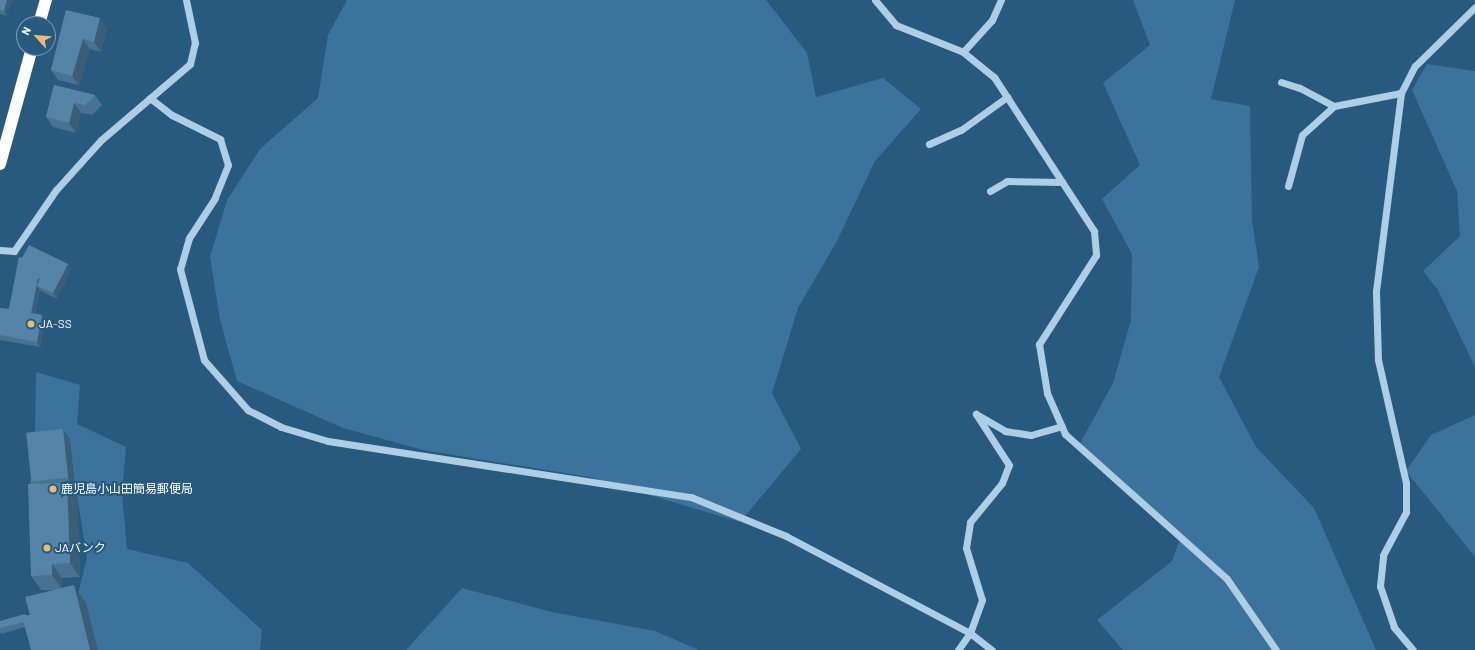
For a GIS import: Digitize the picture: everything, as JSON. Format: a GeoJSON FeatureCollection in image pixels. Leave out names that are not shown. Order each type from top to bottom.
{"type":"FeatureCollection","features":[{"type":"Feature","properties":{"kind":"highway"},"geometry":{"type":"LineString","coordinates":[[41,16],[46,0]]}},
{"type":"Feature","properties":{"kind":"highway"},"geometry":{"type":"LineString","coordinates":[[0,164],[30,56]]}},
{"type":"Feature","properties":{"kind":"street"},"geometry":{"type":"LineString","coordinates":[[0,250],[14,251],[56,190],[101,140],[190,64],[195,43],[186,0]]}},
{"type":"Feature","properties":{"kind":"street"},"geometry":{"type":"LineString","coordinates":[[875,0],[896,25],[963,52],[994,77],[1094,231],[1096,255],[1039,344],[1047,393],[1065,434],[1227,579],[1276,650]]}},
{"type":"Feature","properties":{"kind":"street"},"geometry":{"type":"LineString","coordinates":[[963,52],[992,20],[1001,0]]}},
{"type":"Feature","properties":{"kind":"street"},"geometry":{"type":"LineString","coordinates":[[1413,650],[1394,628],[1380,586],[1384,555],[1406,512],[1406,483],[1378,360],[1376,291],[1401,94],[1415,66],[1475,8]]}},
{"type":"Feature","properties":{"kind":"street"},"geometry":{"type":"LineString","coordinates":[[1281,82],[1300,88],[1334,106]]}},
{"type":"Feature","properties":{"kind":"street"},"geometry":{"type":"LineString","coordinates":[[1288,186],[1302,135],[1334,106],[1401,94]]}},
{"type":"Feature","properties":{"kind":"street"},"geometry":{"type":"LineString","coordinates":[[929,144],[961,130],[1007,97]]}},
{"type":"Feature","properties":{"kind":"street"},"geometry":{"type":"LineString","coordinates":[[150,98],[172,115],[220,139],[228,165],[216,198],[189,238],[180,269],[204,360],[248,410],[281,427],[328,441],[691,497],[786,536],[970,633],[992,650]]}},
{"type":"Feature","properties":{"kind":"street"},"geometry":{"type":"LineString","coordinates":[[990,191],[1007,181],[1062,182]]}},
{"type":"Feature","properties":{"kind":"street"},"geometry":{"type":"LineString","coordinates":[[958,650],[970,633],[982,600],[966,548],[970,522],[1002,484],[1009,465],[976,414],[1005,432],[1024,434],[1062,426]]}},
{"type":"Feature","properties":{"kind":"shaded area"},"geometry":{"type":"Polygon","coordinates":[[[347,0],[766,0],[807,53],[816,97],[883,78],[921,109],[875,161],[837,241],[798,308],[772,393],[801,449],[740,522],[589,477],[423,450],[343,428],[237,381],[220,320],[210,257],[227,200],[260,149],[318,98],[328,35],[347,0]]]}},
{"type":"Feature","properties":{"kind":"shaded area"},"geometry":{"type":"Polygon","coordinates":[[[1133,0],[1235,0],[1211,99],[1250,106],[1252,220],[1259,267],[1219,377],[1256,447],[1314,508],[1376,650],[1123,650],[1097,620],[1172,561],[1181,536],[1077,449],[1113,383],[1131,320],[1132,254],[1102,199],[1140,165],[1103,83],[1150,45],[1133,0]]]}},
{"type":"Feature","properties":{"kind":"shaded area"},"geometry":{"type":"Polygon","coordinates":[[[1427,64],[1475,71],[1475,367],[1438,290],[1423,271],[1460,236],[1457,191],[1412,90],[1427,64]]]}},
{"type":"Feature","properties":{"kind":"shaded area"},"geometry":{"type":"Polygon","coordinates":[[[36,372],[80,385],[77,424],[126,447],[122,493],[127,549],[188,563],[262,630],[260,650],[84,650],[72,618],[87,558],[77,495],[35,441],[36,372]]]}},
{"type":"Feature","properties":{"kind":"shaded area"},"geometry":{"type":"Polygon","coordinates":[[[1475,415],[1475,557],[1406,471],[1431,435],[1475,415]]]}},
{"type":"Feature","properties":{"kind":"shaded area"},"geometry":{"type":"Polygon","coordinates":[[[462,588],[552,612],[655,631],[699,650],[406,650],[462,588]]]}},
{"type":"Feature","properties":{"kind":"building"},"geometry":{"type":"Polygon","coordinates":[[[0,0],[7,0],[4,11],[0,10],[0,0]]]}},
{"type":"Feature","properties":{"kind":"building"},"geometry":{"type":"Polygon","coordinates":[[[66,10],[100,18],[94,42],[83,39],[72,76],[51,70],[54,56],[56,56],[56,50],[66,10]]]}},
{"type":"Feature","properties":{"kind":"building"},"geometry":{"type":"Polygon","coordinates":[[[54,85],[95,95],[85,105],[74,103],[69,123],[46,117],[54,85]]]}},
{"type":"Feature","properties":{"kind":"building"},"geometry":{"type":"Polygon","coordinates":[[[29,245],[68,264],[53,293],[37,286],[40,279],[38,278],[31,313],[42,315],[37,342],[0,335],[0,308],[9,309],[19,257],[22,258],[29,245]]]}},
{"type":"Feature","properties":{"kind":"building"},"geometry":{"type":"Polygon","coordinates":[[[63,429],[68,478],[31,482],[26,433],[63,429]]]}},
{"type":"Feature","properties":{"kind":"building"},"geometry":{"type":"Polygon","coordinates":[[[67,483],[70,563],[52,564],[52,575],[31,576],[28,484],[67,483]]]}},
{"type":"Feature","properties":{"kind":"building"},"geometry":{"type":"Polygon","coordinates":[[[74,585],[90,650],[31,650],[22,616],[30,615],[25,597],[74,585]]]}},
{"type":"Feature","properties":{"kind":"building"},"geometry":{"type":"Polygon","coordinates":[[[25,614],[26,616],[22,616],[24,622],[0,628],[0,621],[25,614]]]}},
{"type":"Feature","properties":{"kind":"place","name":"JA-SS"},"geometry":{"type":"Point","coordinates":[31,324]}},
{"type":"Feature","properties":{"kind":"place","name":"鹿児島小山田簡易郵便局"},"geometry":{"type":"Point","coordinates":[53,489]}},
{"type":"Feature","properties":{"kind":"place","name":"JAバンク"},"geometry":{"type":"Point","coordinates":[47,548]}}]}
